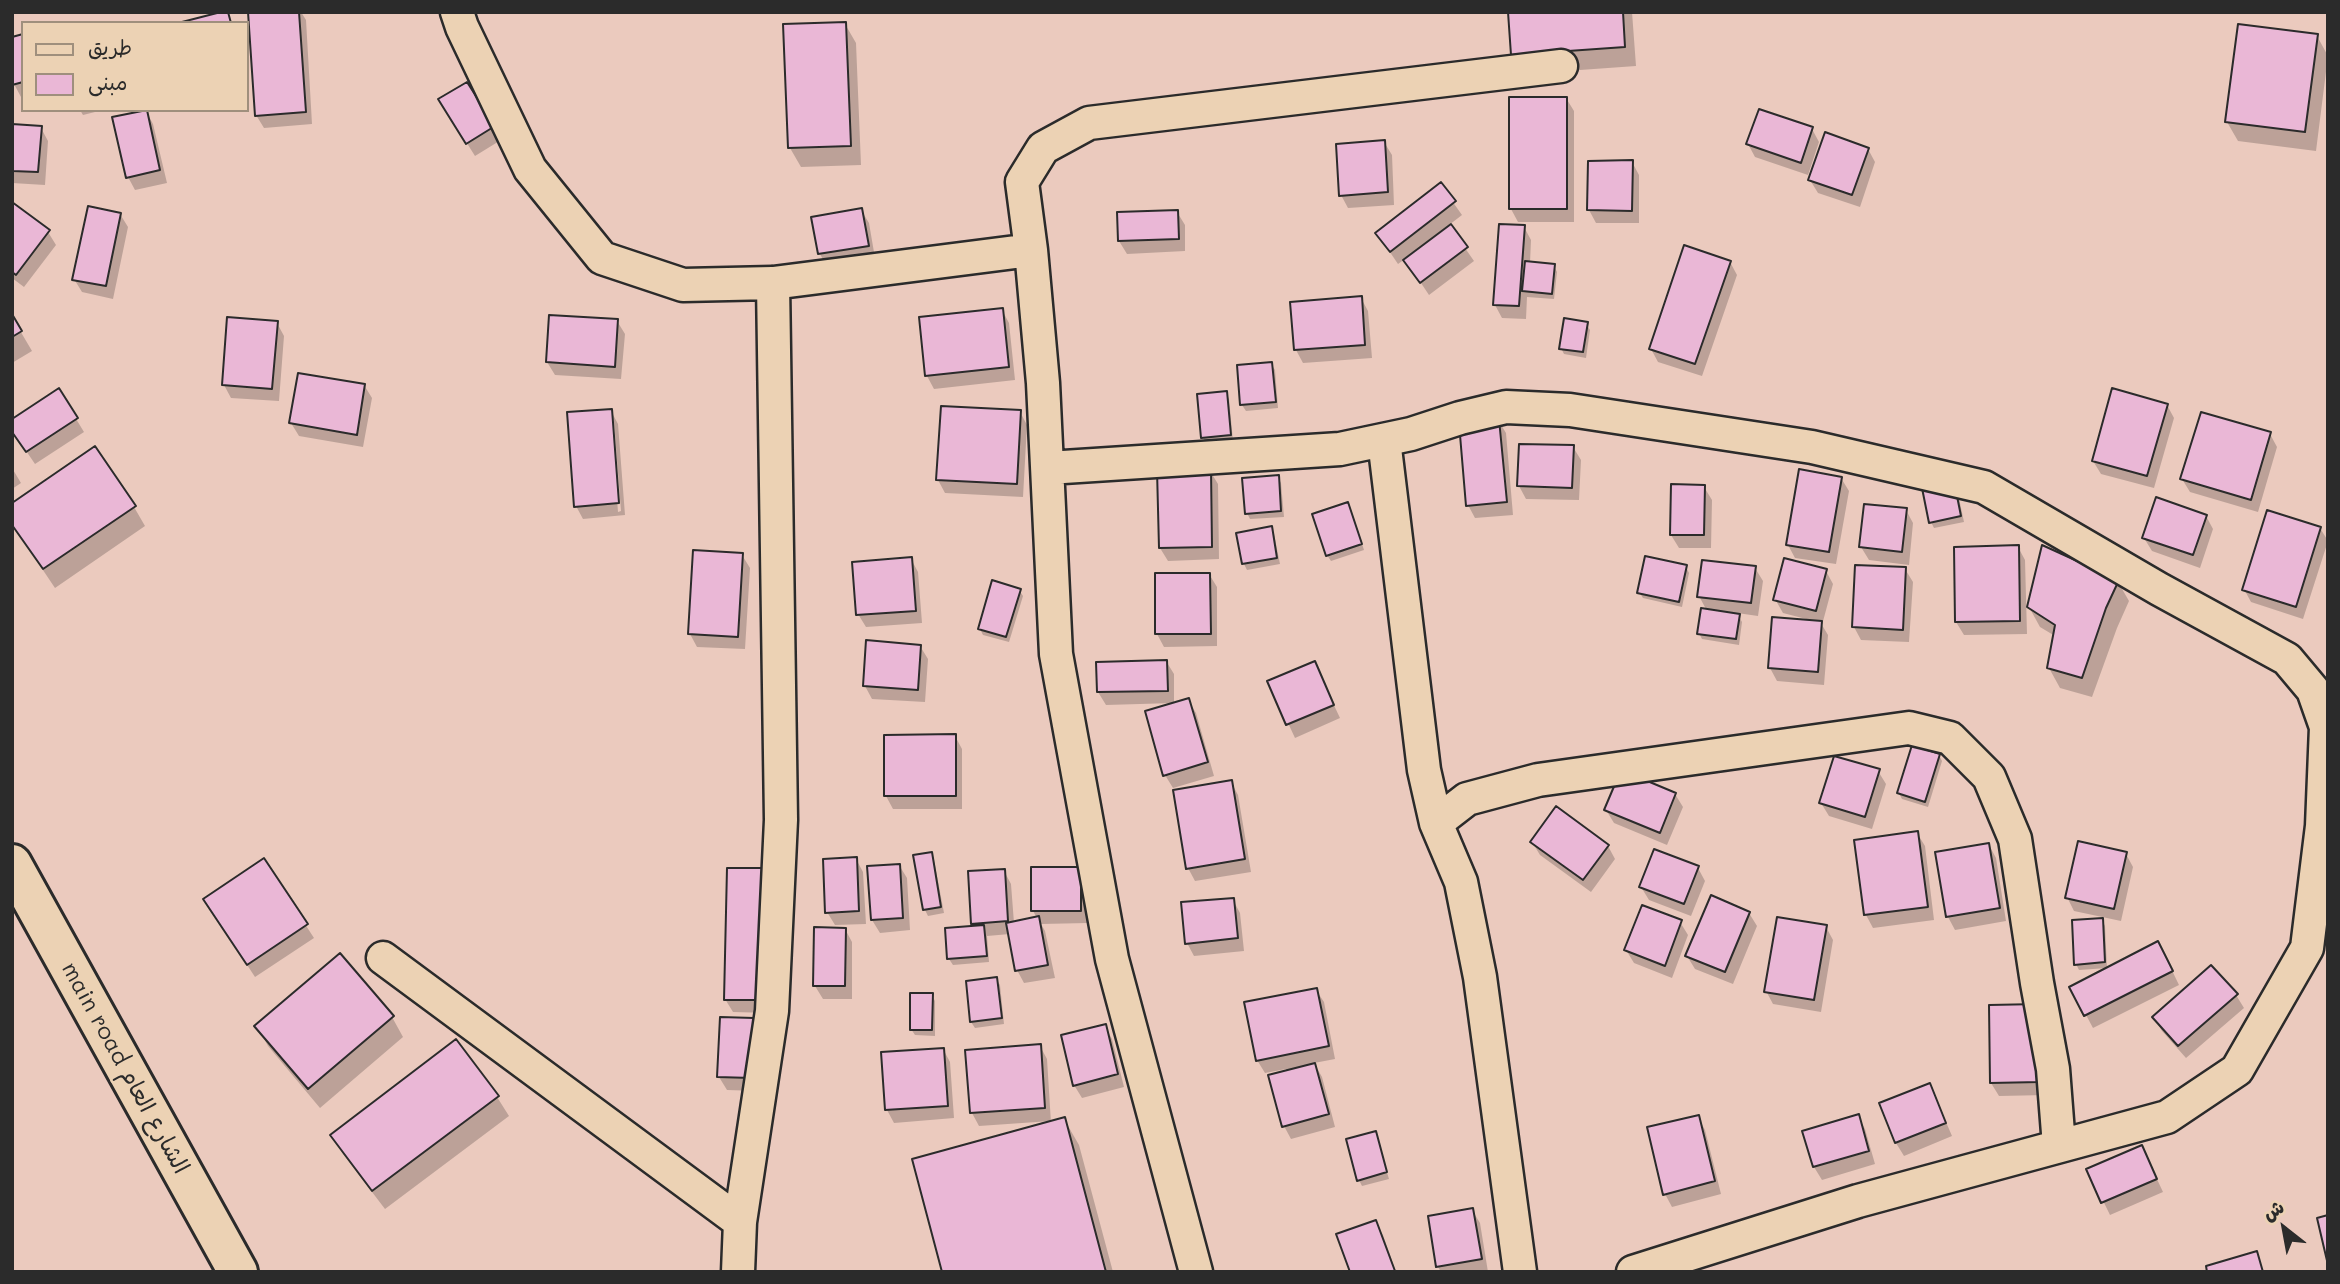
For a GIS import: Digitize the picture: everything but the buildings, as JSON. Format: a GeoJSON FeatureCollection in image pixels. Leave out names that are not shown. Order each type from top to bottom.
{"type":"FeatureCollection","features":[{"type":"Feature","properties":{"kind":"main road","name":"main road الشارع العام"},"geometry":{"type":"LineString","coordinates":[[12,864],[238,1272]]}},
{"type":"Feature","properties":{"kind":"street"},"geometry":{"type":"LineString","coordinates":[[457,12],[461,27],[530,169],[602,258],[683,285],[773,283],[1031,250]]}},
{"type":"Feature","properties":{"kind":"street"},"geometry":{"type":"LineString","coordinates":[[1196,1272],[1112,958],[1056,654],[1043,383],[1022,182],[1043,148],[1089,122],[1561,66]]}},
{"type":"Feature","properties":{"kind":"street"},"geometry":{"type":"LineString","coordinates":[[738,1272],[740,1222],[772,1011],[781,820],[773,283]]}},
{"type":"Feature","properties":{"kind":"street"},"geometry":{"type":"LineString","coordinates":[[1048,468],[1340,449],[1506,407],[1570,410],[1812,447],[1984,487],[2159,589],[2287,659],[2313,690],[2326,727],[2322,826],[2308,948],[2237,1070],[2167,1117],[1858,1201],[1633,1272]]}},
{"type":"Feature","properties":{"kind":"street"},"geometry":{"type":"LineString","coordinates":[[1384,440],[1424,770],[1436,823],[1461,883],[1480,977],[1520,1272]]}},
{"type":"Feature","properties":{"kind":"street"},"geometry":{"type":"LineString","coordinates":[[1436,823],[1467,799],[1538,780],[1909,728],[1950,738],[1989,778],[2015,839],[2053,1069],[2059,1146]]}},
{"type":"Feature","properties":{"kind":"street"},"geometry":{"type":"LineString","coordinates":[[383,958],[740,1222]]}}]}
